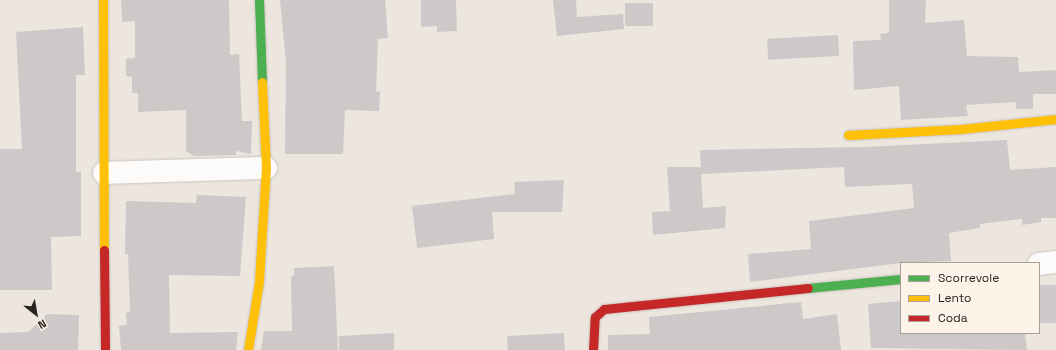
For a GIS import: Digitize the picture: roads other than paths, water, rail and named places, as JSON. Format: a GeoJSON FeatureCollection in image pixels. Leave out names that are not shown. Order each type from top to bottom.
{"type":"FeatureCollection","features":[{"type":"Feature","properties":{"kind":"street"},"geometry":{"type":"LineString","coordinates":[[103,0],[105,350]]}},
{"type":"Feature","properties":{"kind":"street"},"geometry":{"type":"LineString","coordinates":[[248,350],[259,281],[266,168],[260,0]]}},
{"type":"Feature","properties":{"kind":"street"},"geometry":{"type":"LineString","coordinates":[[848,135],[961,129],[1056,119]]}},
{"type":"Feature","properties":{"kind":"street"},"geometry":{"type":"LineString","coordinates":[[104,173],[266,168]]}},
{"type":"Feature","properties":{"kind":"street"},"geometry":{"type":"LineString","coordinates":[[1040,264],[1056,262]]}},
{"type":"Feature","properties":{"kind":"street"},"geometry":{"type":"LineString","coordinates":[[593,350],[595,317],[604,309],[900,279]]}}]}
